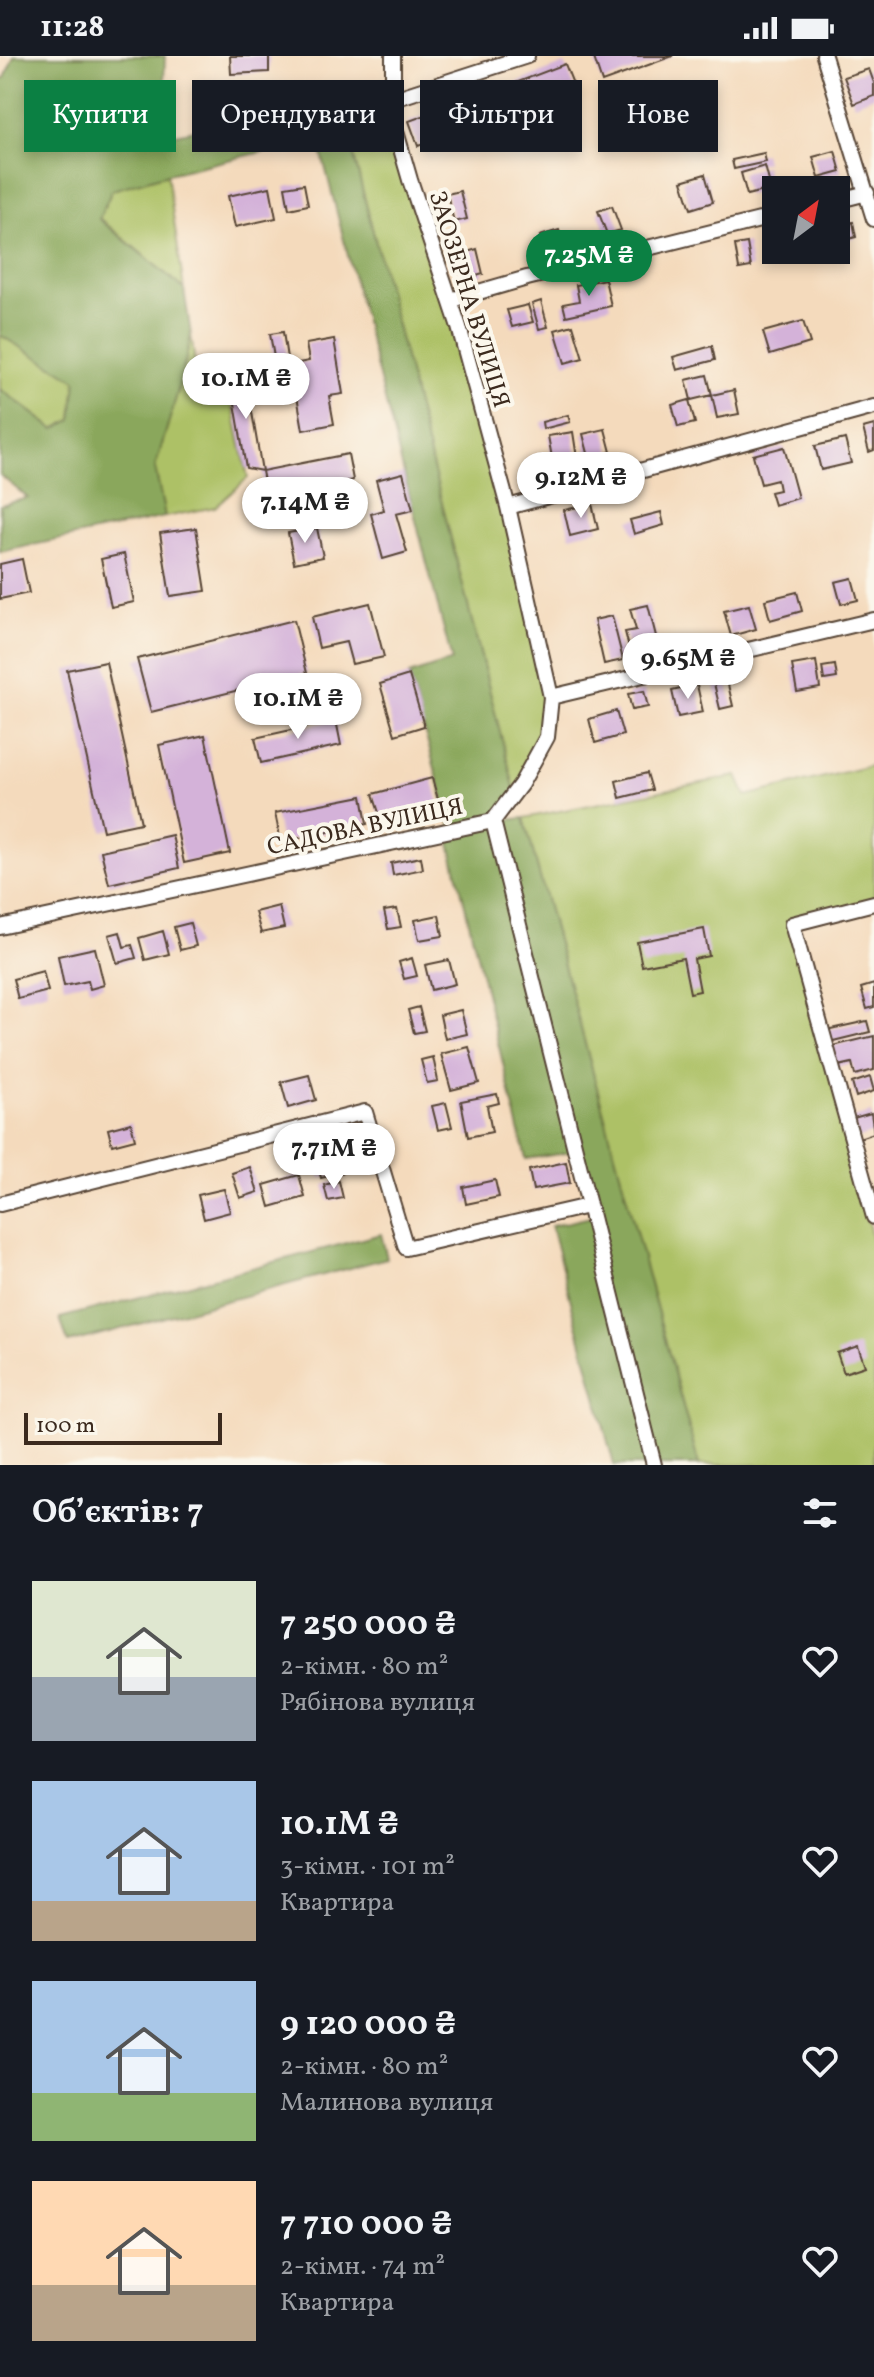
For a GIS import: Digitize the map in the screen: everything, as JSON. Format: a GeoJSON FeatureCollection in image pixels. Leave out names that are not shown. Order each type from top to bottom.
{"type":"FeatureCollection","features":[{"type":"Feature","properties":{"kind":"street","name":"ЗАОЗЕРНА ВУЛИЦЯ"},"geometry":{"type":"LineString","coordinates":[[393,56],[394,80]]}},
{"type":"Feature","properties":{"kind":"street"},"geometry":{"type":"LineString","coordinates":[[404,96],[527,56]]}},
{"type":"Feature","properties":{"kind":"street"},"geometry":{"type":"LineString","coordinates":[[824,56],[874,219]]}},
{"type":"Feature","properties":{"kind":"street","name":"ЗАОЗЕРНА ВУЛИЦЯ"},"geometry":{"type":"LineString","coordinates":[[402,152],[451,300],[508,507],[551,697],[547,737],[521,784],[493,821]]}},
{"type":"Feature","properties":{"kind":"street"},"geometry":{"type":"LineString","coordinates":[[850,197],[867,193]]}},
{"type":"Feature","properties":{"kind":"street"},"geometry":{"type":"LineString","coordinates":[[451,300],[762,219]]}},
{"type":"Feature","properties":{"kind":"street"},"geometry":{"type":"LineString","coordinates":[[508,507],[874,407]]}},
{"type":"Feature","properties":{"kind":"street"},"geometry":{"type":"LineString","coordinates":[[551,697],[874,620]]}},
{"type":"Feature","properties":{"kind":"street","name":"САДОВА ВУЛИЦЯ"},"geometry":{"type":"LineString","coordinates":[[0,927],[493,821],[654,1465]]}},
{"type":"Feature","properties":{"kind":"street"},"geometry":{"type":"LineString","coordinates":[[874,903],[792,924],[874,1217]]}},
{"type":"Feature","properties":{"kind":"street"},"geometry":{"type":"LineString","coordinates":[[0,1204],[365,1112],[406,1248],[588,1206]]}},
{"type":"Feature","properties":{"kind":"green space"},"geometry":{"type":"Polygon","coordinates":[[[14,56],[165,56],[164,80],[24,80],[24,152],[176,152],[176,134],[192,130],[192,152],[262,152],[112,190],[99,219],[184,289],[191,335],[155,468],[165,517],[0,552],[0,505],[28,498],[0,475],[0,389],[54,429],[72,420],[76,380],[0,335],[0,79],[5,78],[14,56]]]}},
{"type":"Feature","properties":{"kind":"green space"},"geometry":{"type":"Polygon","coordinates":[[[321,152],[353,152],[515,791],[494,821],[524,818],[699,1465],[614,1465],[551,1226],[591,1217],[572,1152],[526,1159],[448,835],[452,830],[409,675],[452,661],[321,152]]]}},
{"type":"Feature","properties":{"kind":"green space"},"geometry":{"type":"Polygon","coordinates":[[[353,152],[403,152],[451,300],[551,697],[547,737],[515,791],[353,152]]]}},
{"type":"Feature","properties":{"kind":"green space"},"geometry":{"type":"Polygon","coordinates":[[[167,174],[184,289],[99,218],[112,190],[167,174]]]}},
{"type":"Feature","properties":{"kind":"green space"},"geometry":{"type":"Polygon","coordinates":[[[0,335],[76,380],[72,420],[54,429],[0,389],[0,335]]]}},
{"type":"Feature","properties":{"kind":"green space"},"geometry":{"type":"Polygon","coordinates":[[[191,335],[198,384],[227,379],[248,478],[215,507],[165,517],[155,468],[191,335]]]}},
{"type":"Feature","properties":{"kind":"green space"},"geometry":{"type":"Polygon","coordinates":[[[874,765],[874,902],[792,924],[874,1246],[874,1465],[699,1465],[524,818],[737,776],[746,796],[874,765]]]}},
{"type":"Feature","properties":{"kind":"green space"},"geometry":{"type":"Polygon","coordinates":[[[381,1234],[387,1258],[68,1343],[60,1318],[381,1234]]]}},
{"type":"Feature","properties":{"kind":"building"},"geometry":{"type":"Polygon","coordinates":[[[230,56],[269,56],[269,72],[231,74],[230,56]]]}},
{"type":"Feature","properties":{"kind":"building"},"geometry":{"type":"Polygon","coordinates":[[[673,56],[607,80],[601,80],[594,58],[673,56]]]}},
{"type":"Feature","properties":{"kind":"building"},"geometry":{"type":"Polygon","coordinates":[[[565,64],[571,80],[523,80],[565,64]]]}},
{"type":"Feature","properties":{"kind":"building"},"geometry":{"type":"Polygon","coordinates":[[[869,69],[874,96],[854,104],[844,77],[869,69]]]}},
{"type":"Feature","properties":{"kind":"building"},"geometry":{"type":"Polygon","coordinates":[[[420,117],[420,145],[418,146],[409,121],[420,117]]]}},
{"type":"Feature","properties":{"kind":"building"},"geometry":{"type":"Polygon","coordinates":[[[835,151],[841,172],[818,176],[813,157],[835,151]]]}},
{"type":"Feature","properties":{"kind":"building"},"geometry":{"type":"Polygon","coordinates":[[[764,153],[766,162],[734,169],[732,160],[764,153]]]}},
{"type":"Feature","properties":{"kind":"building"},"geometry":{"type":"Polygon","coordinates":[[[765,166],[768,176],[762,176],[762,191],[747,195],[741,173],[765,166]]]}},
{"type":"Feature","properties":{"kind":"building"},"geometry":{"type":"Polygon","coordinates":[[[705,174],[713,202],[691,209],[682,181],[705,174]]]}},
{"type":"Feature","properties":{"kind":"building"},"geometry":{"type":"Polygon","coordinates":[[[304,184],[308,205],[289,209],[285,187],[304,184]]]}},
{"type":"Feature","properties":{"kind":"building"},"geometry":{"type":"Polygon","coordinates":[[[270,187],[276,218],[235,227],[228,196],[270,187]]]}},
{"type":"Feature","properties":{"kind":"building"},"geometry":{"type":"Polygon","coordinates":[[[460,191],[467,219],[454,222],[447,194],[460,191]]]}},
{"type":"Feature","properties":{"kind":"building"},"geometry":{"type":"Polygon","coordinates":[[[612,206],[621,230],[607,234],[598,211],[612,206]]]}},
{"type":"Feature","properties":{"kind":"building"},"geometry":{"type":"Polygon","coordinates":[[[853,222],[856,237],[850,239],[850,223],[853,222]]]}},
{"type":"Feature","properties":{"kind":"building"},"geometry":{"type":"Polygon","coordinates":[[[559,230],[564,246],[545,252],[540,236],[559,230]]]}},
{"type":"Feature","properties":{"kind":"building"},"geometry":{"type":"Polygon","coordinates":[[[747,243],[751,267],[739,269],[735,245],[747,243]]]}},
{"type":"Feature","properties":{"kind":"building"},"geometry":{"type":"Polygon","coordinates":[[[477,249],[483,274],[473,277],[467,252],[477,249]]]}},
{"type":"Feature","properties":{"kind":"building"},"geometry":{"type":"Polygon","coordinates":[[[605,279],[611,306],[566,316],[563,304],[579,301],[576,285],[605,279]]]}},
{"type":"Feature","properties":{"kind":"building"},"geometry":{"type":"Polygon","coordinates":[[[541,301],[548,327],[539,329],[532,304],[541,301]]]}},
{"type":"Feature","properties":{"kind":"building"},"geometry":{"type":"Polygon","coordinates":[[[528,305],[533,322],[512,327],[507,310],[528,305]]]}},
{"type":"Feature","properties":{"kind":"building"},"geometry":{"type":"Polygon","coordinates":[[[803,321],[810,343],[770,355],[763,332],[803,321]]]}},
{"type":"Feature","properties":{"kind":"building"},"geometry":{"type":"Polygon","coordinates":[[[573,325],[583,358],[565,363],[555,330],[573,325]]]}},
{"type":"Feature","properties":{"kind":"building"},"geometry":{"type":"Polygon","coordinates":[[[283,332],[288,365],[309,361],[306,344],[334,339],[343,394],[329,396],[334,424],[303,430],[295,384],[279,387],[270,334],[283,332]]]}},
{"type":"Feature","properties":{"kind":"building"},"geometry":{"type":"Polygon","coordinates":[[[712,346],[715,360],[677,370],[673,357],[712,346]]]}},
{"type":"Feature","properties":{"kind":"building"},"geometry":{"type":"Polygon","coordinates":[[[245,371],[262,471],[246,468],[230,374],[245,371]]]}},
{"type":"Feature","properties":{"kind":"building"},"geometry":{"type":"Polygon","coordinates":[[[707,375],[712,395],[691,400],[686,380],[707,375]]]}},
{"type":"Feature","properties":{"kind":"building"},"geometry":{"type":"Polygon","coordinates":[[[734,390],[739,414],[717,418],[712,395],[734,390]]]}},
{"type":"Feature","properties":{"kind":"building"},"geometry":{"type":"Polygon","coordinates":[[[689,400],[695,423],[678,427],[672,405],[689,400]]]}},
{"type":"Feature","properties":{"kind":"building"},"geometry":{"type":"Polygon","coordinates":[[[568,415],[570,422],[543,429],[542,422],[568,415]]]}},
{"type":"Feature","properties":{"kind":"building"},"geometry":{"type":"Polygon","coordinates":[[[874,425],[874,450],[869,452],[863,428],[874,425]]]}},
{"type":"Feature","properties":{"kind":"building"},"geometry":{"type":"Polygon","coordinates":[[[605,429],[611,452],[589,457],[583,434],[605,429]]]}},
{"type":"Feature","properties":{"kind":"building"},"geometry":{"type":"Polygon","coordinates":[[[573,432],[577,458],[553,463],[548,436],[573,432]]]}},
{"type":"Feature","properties":{"kind":"building"},"geometry":{"type":"Polygon","coordinates":[[[845,439],[851,463],[821,470],[815,446],[845,439]]]}},
{"type":"Feature","properties":{"kind":"building"},"geometry":{"type":"Polygon","coordinates":[[[784,447],[798,498],[774,505],[770,492],[779,490],[777,480],[761,484],[753,455],[784,447]]]}},
{"type":"Feature","properties":{"kind":"building"},"geometry":{"type":"Polygon","coordinates":[[[348,454],[353,480],[267,498],[262,471],[348,454]]]}},
{"type":"Feature","properties":{"kind":"building"},"geometry":{"type":"Polygon","coordinates":[[[403,473],[413,510],[396,514],[407,552],[383,559],[371,514],[384,510],[376,480],[403,473]]]}},
{"type":"Feature","properties":{"kind":"building"},"geometry":{"type":"Polygon","coordinates":[[[592,504],[598,529],[570,536],[564,510],[592,504]]]}},
{"type":"Feature","properties":{"kind":"building"},"geometry":{"type":"Polygon","coordinates":[[[661,512],[664,525],[634,534],[630,520],[661,512]]]}},
{"type":"Feature","properties":{"kind":"building"},"geometry":{"type":"Polygon","coordinates":[[[196,528],[206,591],[170,596],[160,533],[196,528]]]}},
{"type":"Feature","properties":{"kind":"building"},"geometry":{"type":"Polygon","coordinates":[[[317,528],[323,557],[294,563],[288,533],[317,528]]]}},
{"type":"Feature","properties":{"kind":"building"},"geometry":{"type":"Polygon","coordinates":[[[124,554],[134,602],[111,607],[101,559],[124,554]]]}},
{"type":"Feature","properties":{"kind":"building"},"geometry":{"type":"Polygon","coordinates":[[[22,559],[29,593],[0,599],[0,564],[22,559]]]}},
{"type":"Feature","properties":{"kind":"building"},"geometry":{"type":"Polygon","coordinates":[[[852,578],[858,600],[841,604],[835,582],[852,578]]]}},
{"type":"Feature","properties":{"kind":"building"},"geometry":{"type":"Polygon","coordinates":[[[797,592],[802,611],[770,620],[765,600],[797,592]]]}},
{"type":"Feature","properties":{"kind":"building"},"geometry":{"type":"Polygon","coordinates":[[[370,603],[384,657],[352,664],[346,642],[319,648],[312,617],[370,603]]]}},
{"type":"Feature","properties":{"kind":"building"},"geometry":{"type":"Polygon","coordinates":[[[648,605],[659,648],[631,655],[625,632],[636,630],[630,609],[648,605]]]}},
{"type":"Feature","properties":{"kind":"building"},"geometry":{"type":"Polygon","coordinates":[[[749,605],[756,629],[731,636],[724,611],[749,605]]]}},
{"type":"Feature","properties":{"kind":"building"},"geometry":{"type":"Polygon","coordinates":[[[612,616],[623,660],[604,664],[594,620],[612,616]]]}},
{"type":"Feature","properties":{"kind":"building"},"geometry":{"type":"Polygon","coordinates":[[[294,620],[307,673],[151,712],[137,659],[294,620]]]}},
{"type":"Feature","properties":{"kind":"building"},"geometry":{"type":"Polygon","coordinates":[[[816,661],[820,688],[797,692],[792,665],[816,661]]]}},
{"type":"Feature","properties":{"kind":"building"},"geometry":{"type":"Polygon","coordinates":[[[106,662],[141,823],[103,831],[67,670],[106,662]]]}},
{"type":"Feature","properties":{"kind":"building"},"geometry":{"type":"Polygon","coordinates":[[[835,665],[837,678],[824,680],[822,667],[835,665]]]}},
{"type":"Feature","properties":{"kind":"building"},"geometry":{"type":"Polygon","coordinates":[[[409,675],[424,726],[395,735],[380,684],[409,675]]]}},
{"type":"Feature","properties":{"kind":"building"},"geometry":{"type":"Polygon","coordinates":[[[726,676],[733,706],[720,709],[713,679],[726,676]]]}},
{"type":"Feature","properties":{"kind":"building"},"geometry":{"type":"Polygon","coordinates":[[[697,685],[703,712],[678,717],[672,691],[697,685]]]}},
{"type":"Feature","properties":{"kind":"building"},"geometry":{"type":"Polygon","coordinates":[[[644,691],[648,707],[632,710],[628,694],[644,691]]]}},
{"type":"Feature","properties":{"kind":"building"},"geometry":{"type":"Polygon","coordinates":[[[616,711],[623,735],[595,743],[589,719],[616,711]]]}},
{"type":"Feature","properties":{"kind":"building"},"geometry":{"type":"Polygon","coordinates":[[[336,720],[341,745],[261,763],[255,738],[336,720]]]}},
{"type":"Feature","properties":{"kind":"building"},"geometry":{"type":"Polygon","coordinates":[[[205,735],[230,853],[184,863],[159,745],[205,735]]]}},
{"type":"Feature","properties":{"kind":"building"},"geometry":{"type":"Polygon","coordinates":[[[647,773],[652,790],[620,798],[616,781],[647,773]]]}},
{"type":"Feature","properties":{"kind":"building"},"geometry":{"type":"Polygon","coordinates":[[[432,778],[439,803],[381,819],[373,794],[432,778]]]}},
{"type":"Feature","properties":{"kind":"building"},"geometry":{"type":"Polygon","coordinates":[[[362,796],[367,824],[281,842],[275,813],[362,796]]]}},
{"type":"Feature","properties":{"kind":"building"},"geometry":{"type":"Polygon","coordinates":[[[172,835],[179,868],[109,884],[101,851],[172,835]]]}},
{"type":"Feature","properties":{"kind":"building"},"geometry":{"type":"Polygon","coordinates":[[[421,857],[423,869],[393,875],[391,863],[421,857]]]}},
{"type":"Feature","properties":{"kind":"building"},"geometry":{"type":"Polygon","coordinates":[[[279,906],[284,928],[261,933],[255,912],[279,906]]]}},
{"type":"Feature","properties":{"kind":"building"},"geometry":{"type":"Polygon","coordinates":[[[397,909],[401,927],[388,929],[384,911],[397,909]]]}},
{"type":"Feature","properties":{"kind":"building"},"geometry":{"type":"Polygon","coordinates":[[[439,915],[443,936],[419,940],[415,920],[439,915]]]}},
{"type":"Feature","properties":{"kind":"building"},"geometry":{"type":"Polygon","coordinates":[[[190,923],[196,946],[180,950],[174,927],[190,923]]]}},
{"type":"Feature","properties":{"kind":"building"},"geometry":{"type":"Polygon","coordinates":[[[704,929],[709,956],[694,959],[700,991],[690,993],[683,958],[642,966],[637,942],[704,929]]]}},
{"type":"Feature","properties":{"kind":"building"},"geometry":{"type":"Polygon","coordinates":[[[163,931],[169,954],[145,960],[139,938],[163,931]]]}},
{"type":"Feature","properties":{"kind":"building"},"geometry":{"type":"Polygon","coordinates":[[[120,932],[124,947],[132,945],[136,958],[117,963],[109,935],[120,932]]]}},
{"type":"Feature","properties":{"kind":"building"},"geometry":{"type":"Polygon","coordinates":[[[95,948],[104,985],[90,989],[88,981],[64,986],[58,956],[95,948]]]}},
{"type":"Feature","properties":{"kind":"building"},"geometry":{"type":"Polygon","coordinates":[[[412,958],[417,976],[404,979],[399,962],[412,958]]]}},
{"type":"Feature","properties":{"kind":"building"},"geometry":{"type":"Polygon","coordinates":[[[449,960],[455,984],[431,990],[425,965],[449,960]]]}},
{"type":"Feature","properties":{"kind":"building"},"geometry":{"type":"Polygon","coordinates":[[[43,971],[48,991],[18,999],[13,979],[43,971]]]}},
{"type":"Feature","properties":{"kind":"building"},"geometry":{"type":"Polygon","coordinates":[[[874,984],[874,1007],[867,1009],[861,988],[874,984]]]}},
{"type":"Feature","properties":{"kind":"building"},"geometry":{"type":"Polygon","coordinates":[[[419,1007],[425,1031],[414,1033],[408,1010],[419,1007]]]}},
{"type":"Feature","properties":{"kind":"building"},"geometry":{"type":"Polygon","coordinates":[[[461,1010],[467,1034],[445,1039],[440,1015],[461,1010]]]}},
{"type":"Feature","properties":{"kind":"building"},"geometry":{"type":"Polygon","coordinates":[[[867,1021],[870,1032],[829,1042],[826,1030],[867,1021]]]}},
{"type":"Feature","properties":{"kind":"building"},"geometry":{"type":"Polygon","coordinates":[[[874,1036],[874,1070],[855,1075],[852,1063],[834,1067],[829,1047],[874,1036]]]}},
{"type":"Feature","properties":{"kind":"building"},"geometry":{"type":"Polygon","coordinates":[[[469,1047],[479,1083],[451,1090],[441,1054],[469,1047]]]}},
{"type":"Feature","properties":{"kind":"building"},"geometry":{"type":"Polygon","coordinates":[[[433,1057],[438,1081],[427,1083],[421,1060],[433,1057]]]}},
{"type":"Feature","properties":{"kind":"building"},"geometry":{"type":"Polygon","coordinates":[[[309,1075],[316,1100],[288,1108],[281,1082],[309,1075]]]}},
{"type":"Feature","properties":{"kind":"building"},"geometry":{"type":"Polygon","coordinates":[[[870,1077],[874,1091],[856,1097],[852,1083],[870,1077]]]}},
{"type":"Feature","properties":{"kind":"building"},"geometry":{"type":"Polygon","coordinates":[[[497,1094],[499,1103],[487,1106],[492,1132],[468,1137],[461,1101],[497,1094]]]}},
{"type":"Feature","properties":{"kind":"building"},"geometry":{"type":"Polygon","coordinates":[[[446,1103],[452,1127],[438,1130],[432,1106],[446,1103]]]}},
{"type":"Feature","properties":{"kind":"building"},"geometry":{"type":"Polygon","coordinates":[[[871,1113],[874,1133],[856,1139],[850,1119],[871,1113]]]}},
{"type":"Feature","properties":{"kind":"building"},"geometry":{"type":"Polygon","coordinates":[[[131,1123],[135,1139],[112,1145],[108,1129],[131,1123]]]}},
{"type":"Feature","properties":{"kind":"building"},"geometry":{"type":"Polygon","coordinates":[[[346,1148],[352,1170],[321,1178],[315,1156],[346,1148]]]}},
{"type":"Feature","properties":{"kind":"building"},"geometry":{"type":"Polygon","coordinates":[[[566,1162],[570,1183],[533,1190],[529,1170],[566,1162]]]}},
{"type":"Feature","properties":{"kind":"building"},"geometry":{"type":"Polygon","coordinates":[[[250,1167],[258,1192],[240,1198],[232,1173],[250,1167]]]}},
{"type":"Feature","properties":{"kind":"building"},"geometry":{"type":"Polygon","coordinates":[[[299,1175],[305,1197],[270,1207],[264,1185],[299,1175]]]}},
{"type":"Feature","properties":{"kind":"building"},"geometry":{"type":"Polygon","coordinates":[[[495,1180],[499,1197],[466,1204],[463,1187],[495,1180]]]}},
{"type":"Feature","properties":{"kind":"building"},"geometry":{"type":"Polygon","coordinates":[[[339,1181],[343,1198],[328,1201],[324,1185],[339,1181]]]}},
{"type":"Feature","properties":{"kind":"building"},"geometry":{"type":"Polygon","coordinates":[[[224,1189],[230,1212],[204,1219],[198,1195],[224,1189]]]}},
{"type":"Feature","properties":{"kind":"building"},"geometry":{"type":"Polygon","coordinates":[[[858,1346],[865,1366],[844,1373],[837,1353],[858,1346]]]}}]}
